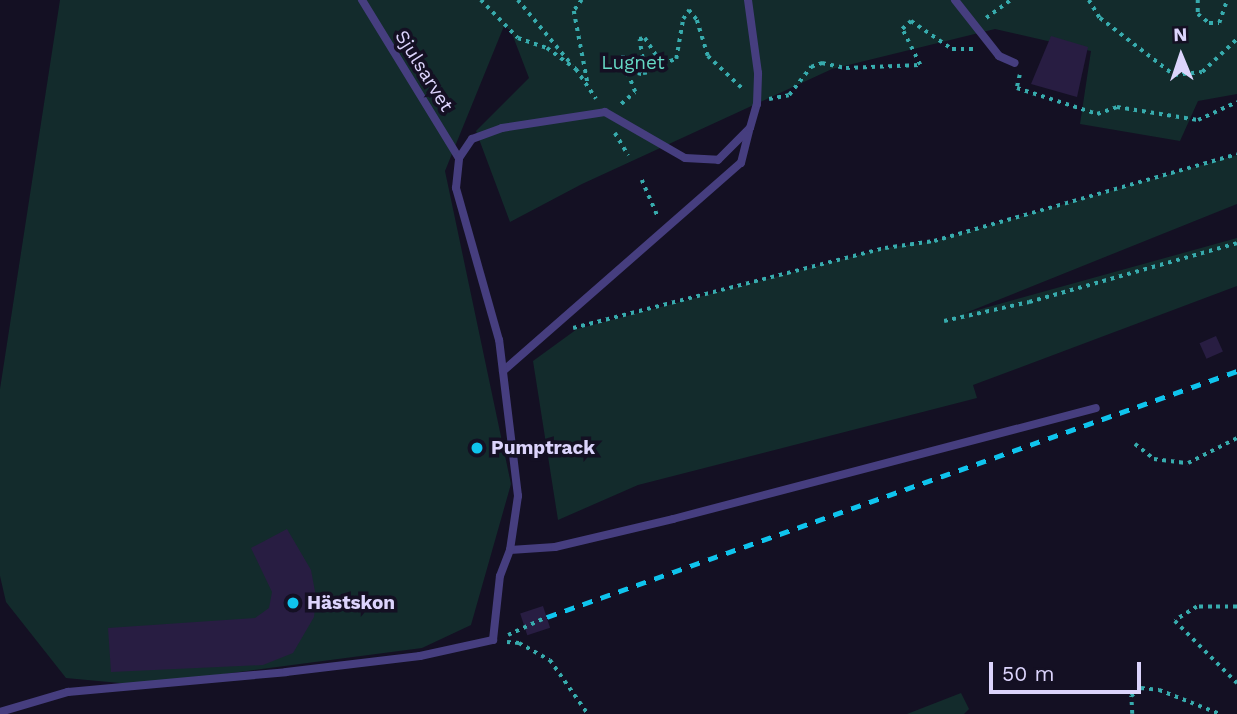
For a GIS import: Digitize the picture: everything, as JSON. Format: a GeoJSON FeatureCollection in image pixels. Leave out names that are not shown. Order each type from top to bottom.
{"type":"FeatureCollection","features":[{"type":"Feature","properties":{"kind":"lane","name":"Sjulsarvet"},"geometry":{"type":"LineString","coordinates":[[362,0],[459,158]]}},
{"type":"Feature","properties":{"kind":"lane"},"geometry":{"type":"LineString","coordinates":[[503,371],[741,163],[757,96],[748,0]]}},
{"type":"Feature","properties":{"kind":"lane"},"geometry":{"type":"LineString","coordinates":[[955,0],[999,56],[1015,63]]}},
{"type":"Feature","properties":{"kind":"lane"},"geometry":{"type":"LineString","coordinates":[[0,712],[68,692],[421,656],[493,640],[500,576],[510,550],[518,495],[503,371],[456,188],[459,158],[471,138],[502,128],[605,113],[685,158],[718,160],[750,128]]}},
{"type":"Feature","properties":{"kind":"lane"},"geometry":{"type":"LineString","coordinates":[[510,550],[555,547],[673,519],[1096,408]]}},
{"type":"Feature","properties":{"kind":"path"},"geometry":{"type":"LineString","coordinates":[[481,0],[518,38],[547,48],[576,69]]}},
{"type":"Feature","properties":{"kind":"path"},"geometry":{"type":"LineString","coordinates":[[519,0],[576,69],[605,113]]}},
{"type":"Feature","properties":{"kind":"path"},"geometry":{"type":"LineString","coordinates":[[582,0],[574,11],[588,88]]}},
{"type":"Feature","properties":{"kind":"path"},"geometry":{"type":"LineString","coordinates":[[975,25],[1011,0]]}},
{"type":"Feature","properties":{"kind":"path"},"geometry":{"type":"LineString","coordinates":[[1088,0],[1100,18],[1174,75],[1202,72],[1237,39]]}},
{"type":"Feature","properties":{"kind":"path"},"geometry":{"type":"LineString","coordinates":[[1198,0],[1198,14],[1209,23],[1219,23],[1227,0]]}},
{"type":"Feature","properties":{"kind":"path"},"geometry":{"type":"LineString","coordinates":[[635,92],[621,57],[631,58],[638,73],[645,75],[639,39],[645,38],[662,64],[676,59],[683,19],[689,10],[697,20],[700,42],[719,71],[757,96],[789,95],[811,67],[822,63],[846,68],[920,65],[902,29],[911,21],[952,48],[991,46]]}},
{"type":"Feature","properties":{"kind":"path"},"geometry":{"type":"LineString","coordinates":[[1015,63],[1020,75],[1017,88],[1097,114],[1117,107],[1198,120],[1237,102]]}},
{"type":"Feature","properties":{"kind":"path"},"geometry":{"type":"LineString","coordinates":[[617,138],[628,155]]}},
{"type":"Feature","properties":{"kind":"path"},"geometry":{"type":"LineString","coordinates":[[578,329],[885,248],[934,241],[1237,154]]}},
{"type":"Feature","properties":{"kind":"path"},"geometry":{"type":"LineString","coordinates":[[642,180],[664,232]]}},
{"type":"Feature","properties":{"kind":"path"},"geometry":{"type":"LineString","coordinates":[[944,321],[1029,302],[1237,243]]}},
{"type":"Feature","properties":{"kind":"path"},"geometry":{"type":"LineString","coordinates":[[1135,444],[1154,459],[1188,463],[1237,438]]}},
{"type":"Feature","properties":{"kind":"path"},"geometry":{"type":"LineString","coordinates":[[1237,607],[1197,607],[1175,621],[1237,683]]}},
{"type":"Feature","properties":{"kind":"path"},"geometry":{"type":"LineString","coordinates":[[493,640],[547,617]]}},
{"type":"Feature","properties":{"kind":"path"},"geometry":{"type":"LineString","coordinates":[[493,640],[519,643],[550,660],[588,714]]}},
{"type":"Feature","properties":{"kind":"path"},"geometry":{"type":"LineString","coordinates":[[1132,714],[1131,696],[1141,688],[1159,690],[1220,714]]}},
{"type":"Feature","properties":{"kind":"green space","name":"Lugnet"},"geometry":{"type":"Polygon","coordinates":[[[60,0],[1237,0],[1237,94],[1198,101],[1180,141],[1080,124],[1091,51],[995,29],[832,69],[582,184],[510,222],[476,131],[529,78],[511,31],[504,26],[445,171],[511,484],[471,625],[422,648],[141,685],[66,678],[6,602],[0,576],[0,389],[60,0]]]}},
{"type":"Feature","properties":{"kind":"green space"},"geometry":{"type":"Polygon","coordinates":[[[1237,155],[1237,204],[963,314],[1237,238],[1237,286],[973,385],[977,398],[638,485],[558,520],[533,361],[577,329],[885,248],[934,241],[1237,155]]]}},
{"type":"Feature","properties":{"kind":"green space"},"geometry":{"type":"Polygon","coordinates":[[[961,693],[969,709],[964,714],[907,714],[961,693]]]}},
{"type":"Feature","properties":{"kind":"building"},"geometry":{"type":"Polygon","coordinates":[[[1051,36],[1088,47],[1077,97],[1031,84],[1051,36]]]}},
{"type":"Feature","properties":{"kind":"building"},"geometry":{"type":"Polygon","coordinates":[[[1216,336],[1223,352],[1206,359],[1200,343],[1216,336]]]}},
{"type":"Feature","properties":{"kind":"building","name":"Hästskon"},"geometry":{"type":"Polygon","coordinates":[[[287,529],[311,570],[316,597],[314,617],[293,653],[263,665],[111,672],[108,628],[255,618],[269,608],[272,592],[251,548],[287,529]]]}},
{"type":"Feature","properties":{"kind":"building"},"geometry":{"type":"Polygon","coordinates":[[[543,606],[550,628],[527,635],[520,613],[543,606]]]}},
{"type":"Feature","properties":{"kind":"railway"},"geometry":{"type":"LineString","coordinates":[[547,617],[1237,371]]}},
{"type":"Feature","properties":{"kind":"place","name":"Pumptrack"},"geometry":{"type":"Point","coordinates":[477,448]}},
{"type":"Feature","properties":{"kind":"place","name":"Hästskon"},"geometry":{"type":"Point","coordinates":[293,603]}}]}
